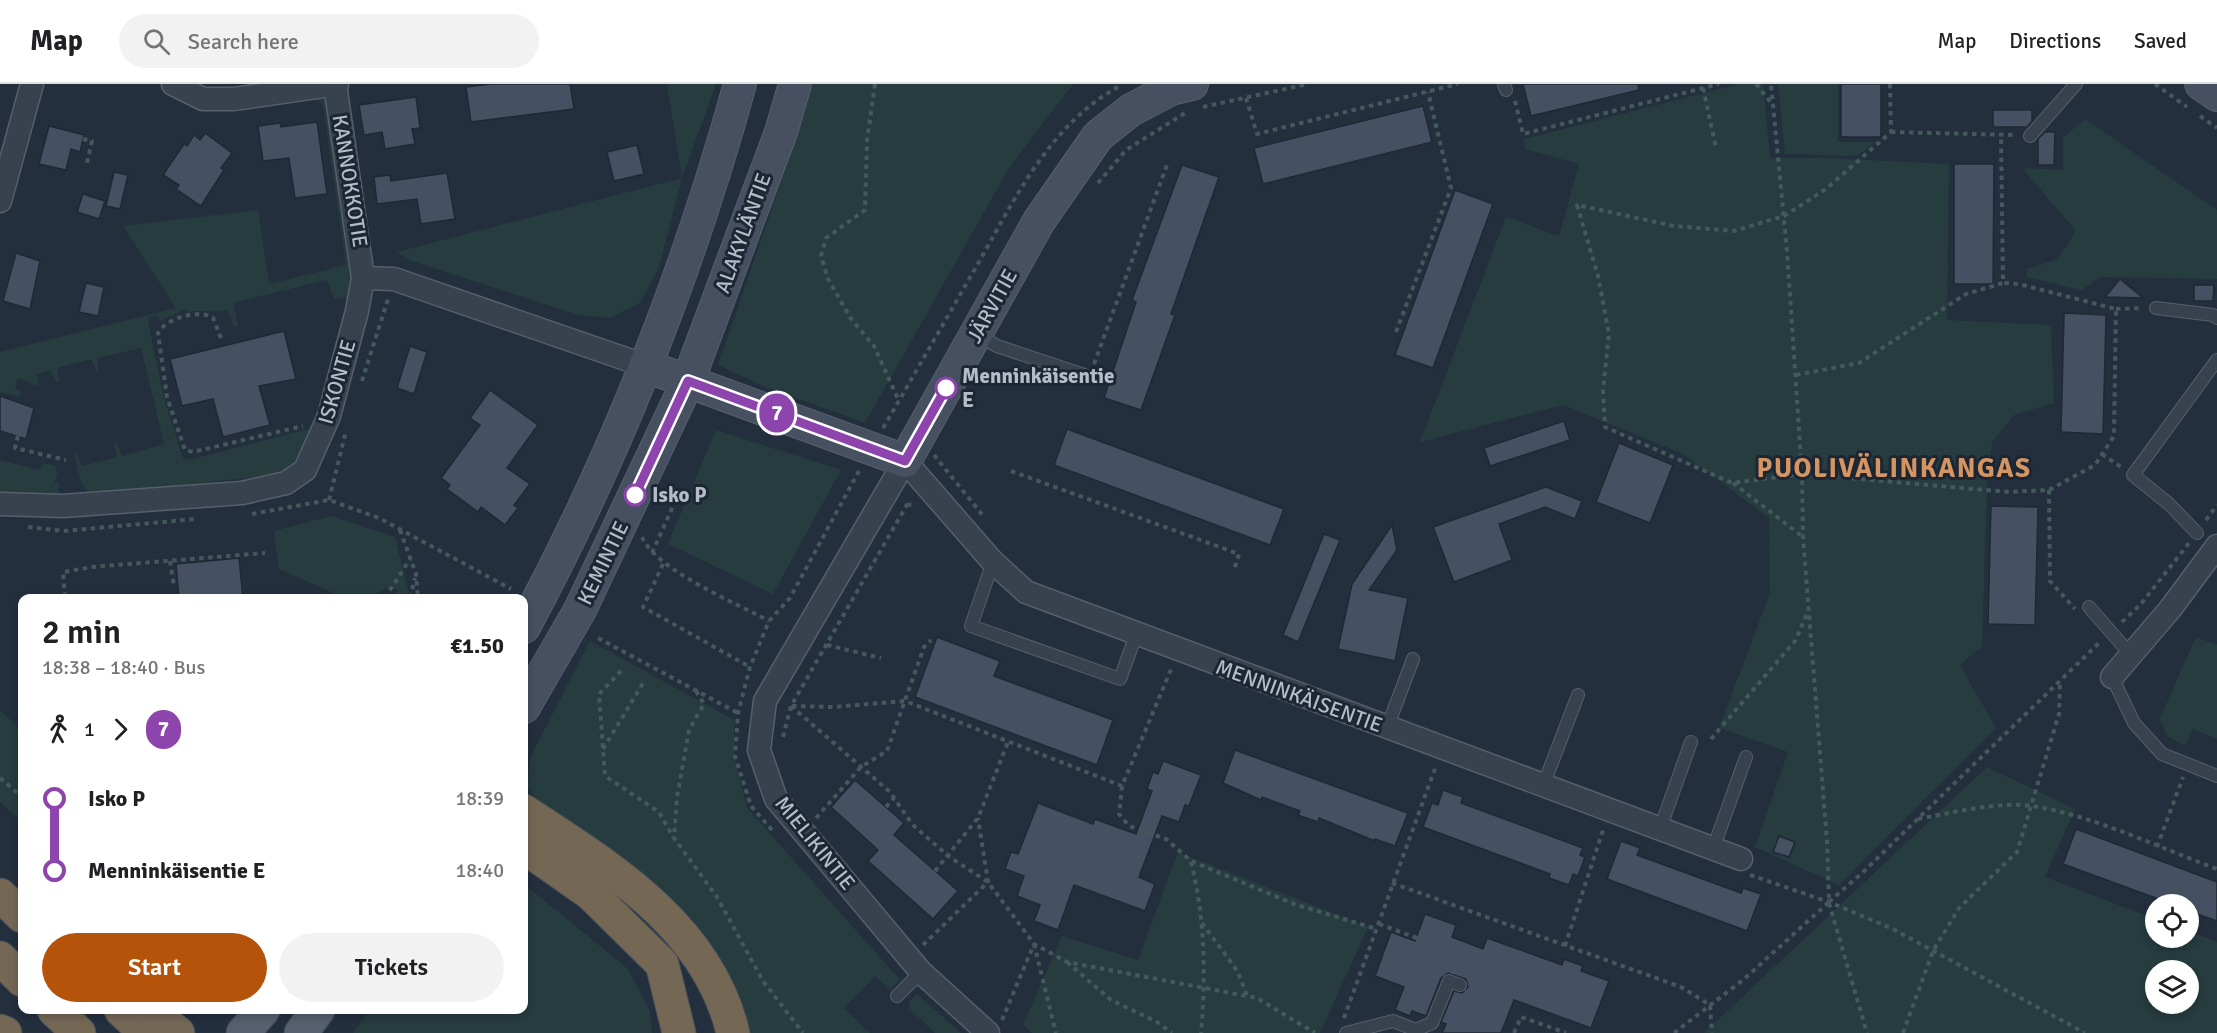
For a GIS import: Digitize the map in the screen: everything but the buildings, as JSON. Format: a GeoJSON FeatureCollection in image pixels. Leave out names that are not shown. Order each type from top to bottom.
{"type":"FeatureCollection","features":[{"type":"Feature","properties":{"kind":"highway"},"geometry":{"type":"LineString","coordinates":[[528,814],[624,879],[662,912],[692,948],[717,988],[733,1033]]}},
{"type":"Feature","properties":{"kind":"highway"},"geometry":{"type":"LineString","coordinates":[[528,850],[591,894],[662,964],[679,1033]]}},
{"type":"Feature","properties":{"kind":"highway"},"geometry":{"type":"LineString","coordinates":[[0,889],[18,905]]}},
{"type":"Feature","properties":{"kind":"highway"},"geometry":{"type":"LineString","coordinates":[[0,895],[18,912]]}},
{"type":"Feature","properties":{"kind":"highway"},"geometry":{"type":"LineString","coordinates":[[0,958],[18,976]]}},
{"type":"Feature","properties":{"kind":"highway"},"geometry":{"type":"LineString","coordinates":[[58,1014],[79,1033]]}},
{"type":"Feature","properties":{"kind":"highway"},"geometry":{"type":"LineString","coordinates":[[125,1014],[146,1033]]}},
{"type":"Feature","properties":{"kind":"highway"},"geometry":{"type":"LineString","coordinates":[[154,1014],[178,1033]]}},
{"type":"Feature","properties":{"kind":"highway"},"geometry":{"type":"LineString","coordinates":[[0,1031],[5,1033]]}},
{"type":"Feature","properties":{"kind":"main road"},"geometry":{"type":"LineString","coordinates":[[740,84],[717,166],[664,322],[646,366],[872,447],[920,458]]}},
{"type":"Feature","properties":{"kind":"main road","name":"ALAKYLÄNTIE"},"geometry":{"type":"LineString","coordinates":[[688,381],[781,132],[795,84]]}},
{"type":"Feature","properties":{"kind":"main road","name":"JÄRVITIE"},"geometry":{"type":"LineString","coordinates":[[920,458],[975,335],[1039,221],[1098,136],[1131,110],[1171,89],[1192,84]]}},
{"type":"Feature","properties":{"kind":"main road"},"geometry":{"type":"LineString","coordinates":[[2200,84],[2217,95]]}},
{"type":"Feature","properties":{"kind":"main road","name":"KEMINTIE"},"geometry":{"type":"LineString","coordinates":[[528,618],[569,542],[646,366]]}},
{"type":"Feature","properties":{"kind":"main road","name":"KEMINTIE"},"geometry":{"type":"LineString","coordinates":[[528,700],[580,610],[688,381]]}},
{"type":"Feature","properties":{"kind":"main road"},"geometry":{"type":"LineString","coordinates":[[301,1033],[315,1014]]}},
{"type":"Feature","properties":{"kind":"street"},"geometry":{"type":"LineString","coordinates":[[0,201],[32,84]]}},
{"type":"Feature","properties":{"kind":"street"},"geometry":{"type":"LineString","coordinates":[[173,84],[203,99],[234,99],[336,84]]}},
{"type":"Feature","properties":{"kind":"street","name":"KANNOKKOTIE"},"geometry":{"type":"LineString","coordinates":[[336,84],[363,278]]}},
{"type":"Feature","properties":{"kind":"street"},"geometry":{"type":"LineString","coordinates":[[363,278],[394,279],[646,366]]}},
{"type":"Feature","properties":{"kind":"street","name":"ISKONTIE"},"geometry":{"type":"LineString","coordinates":[[0,504],[75,506],[242,493],[286,483],[305,470],[338,421],[363,278]]}},
{"type":"Feature","properties":{"kind":"street","name":"MENNINKÄISENTIE"},"geometry":{"type":"LineString","coordinates":[[920,458],[993,562],[1026,592],[1178,651],[1741,859]]}},
{"type":"Feature","properties":{"kind":"street","name":"MIELIKINTIE"},"geometry":{"type":"LineString","coordinates":[[920,458],[770,692],[763,710],[759,750],[776,799],[921,972],[994,1028]]}},
{"type":"Feature","properties":{"kind":"street"},"geometry":{"type":"LineString","coordinates":[[2112,677],[2171,608],[2217,546]]}},
{"type":"Feature","properties":{"kind":"lane"},"geometry":{"type":"LineString","coordinates":[[2030,136],[2076,84]]}},
{"type":"Feature","properties":{"kind":"lane"},"geometry":{"type":"LineString","coordinates":[[2156,308],[2212,315],[2217,318]]}},
{"type":"Feature","properties":{"kind":"lane"},"geometry":{"type":"LineString","coordinates":[[975,335],[997,346],[1090,377]]}},
{"type":"Feature","properties":{"kind":"lane"},"geometry":{"type":"LineString","coordinates":[[2197,533],[2169,504],[2133,475],[2217,360]]}},
{"type":"Feature","properties":{"kind":"lane"},"geometry":{"type":"LineString","coordinates":[[993,562],[970,626],[1120,680],[1136,635]]}},
{"type":"Feature","properties":{"kind":"lane"},"geometry":{"type":"LineString","coordinates":[[2084,610],[2132,656]]}},
{"type":"Feature","properties":{"kind":"lane"},"geometry":{"type":"LineString","coordinates":[[1387,728],[1413,659]]}},
{"type":"Feature","properties":{"kind":"lane"},"geometry":{"type":"LineString","coordinates":[[2112,677],[2134,723],[2162,754],[2217,776]]}},
{"type":"Feature","properties":{"kind":"lane"},"geometry":{"type":"LineString","coordinates":[[1543,786],[1578,695]]}},
{"type":"Feature","properties":{"kind":"lane"},"geometry":{"type":"LineString","coordinates":[[1660,829],[1691,741]]}},
{"type":"Feature","properties":{"kind":"lane"},"geometry":{"type":"LineString","coordinates":[[1713,849],[1746,757]]}},
{"type":"Feature","properties":{"kind":"lane"},"geometry":{"type":"LineString","coordinates":[[897,996],[921,972]]}},
{"type":"Feature","properties":{"kind":"lane"},"geometry":{"type":"LineString","coordinates":[[1348,1030],[1393,1021],[1416,1032],[1432,1023],[1449,981],[1460,985]]}},
{"type":"Feature","properties":{"kind":"path"},"geometry":{"type":"LineString","coordinates":[[875,84],[867,141],[865,210],[826,238],[822,256],[828,279],[850,319],[874,346],[899,400]]}},
{"type":"Feature","properties":{"kind":"path"},"geometry":{"type":"LineString","coordinates":[[775,832],[751,806],[735,756],[738,713],[750,667],[769,621],[790,598],[872,447],[1021,188],[1056,139],[1091,102],[1123,84]]}},
{"type":"Feature","properties":{"kind":"path"},"geometry":{"type":"LineString","coordinates":[[1246,98],[1257,134],[1458,84]]}},
{"type":"Feature","properties":{"kind":"path"},"geometry":{"type":"LineString","coordinates":[[1505,87],[1512,93],[1523,134],[1719,84]]}},
{"type":"Feature","properties":{"kind":"path"},"geometry":{"type":"LineString","coordinates":[[1756,84],[1773,105]]}},
{"type":"Feature","properties":{"kind":"path"},"geometry":{"type":"LineString","coordinates":[[1771,84],[1796,375],[1803,537],[1829,902],[1868,1033]]}},
{"type":"Feature","properties":{"kind":"path"},"geometry":{"type":"LineString","coordinates":[[1890,84],[1891,132]]}},
{"type":"Feature","properties":{"kind":"path"},"geometry":{"type":"LineString","coordinates":[[1703,88],[1716,148]]}},
{"type":"Feature","properties":{"kind":"path"},"geometry":{"type":"LineString","coordinates":[[1396,332],[1451,188],[1428,92]]}},
{"type":"Feature","properties":{"kind":"path"},"geometry":{"type":"LineString","coordinates":[[1803,537],[1732,483],[1605,427],[1603,390],[1609,334],[1598,276],[1576,205],[1674,226],[1734,231],[1784,216],[1826,189],[1891,132],[2030,136]]}},
{"type":"Feature","properties":{"kind":"path"},"geometry":{"type":"LineString","coordinates":[[2001,135],[2003,283]]}},
{"type":"Feature","properties":{"kind":"path"},"geometry":{"type":"LineString","coordinates":[[83,139],[92,141],[86,167]]}},
{"type":"Feature","properties":{"kind":"path"},"geometry":{"type":"LineString","coordinates":[[1090,377],[1167,165]]}},
{"type":"Feature","properties":{"kind":"path"},"geometry":{"type":"LineString","coordinates":[[359,388],[394,279]]}},
{"type":"Feature","properties":{"kind":"path"},"geometry":{"type":"LineString","coordinates":[[1796,375],[1858,363],[1966,294],[2003,283],[2019,284],[2116,309],[2156,308]]}},
{"type":"Feature","properties":{"kind":"path"},"geometry":{"type":"LineString","coordinates":[[1732,483],[1802,474],[2009,492],[2049,490],[2096,465],[2114,436],[2116,309]]}},
{"type":"Feature","properties":{"kind":"path"},"geometry":{"type":"LineString","coordinates":[[221,338],[213,318],[200,314],[166,322],[158,333],[167,397],[184,450],[193,452],[338,421],[329,500],[379,518],[511,589]]}},
{"type":"Feature","properties":{"kind":"path"},"geometry":{"type":"LineString","coordinates":[[18,436],[15,448],[66,460]]}},
{"type":"Feature","properties":{"kind":"path"},"geometry":{"type":"LineString","coordinates":[[2102,454],[2133,475]]}},
{"type":"Feature","properties":{"kind":"path"},"geometry":{"type":"LineString","coordinates":[[920,458],[985,518]]}},
{"type":"Feature","properties":{"kind":"path"},"geometry":{"type":"LineString","coordinates":[[1011,471],[1239,554],[1234,570]]}},
{"type":"Feature","properties":{"kind":"path"},"geometry":{"type":"LineString","coordinates":[[2049,490],[2050,581],[2084,610]]}},
{"type":"Feature","properties":{"kind":"path"},"geometry":{"type":"LineString","coordinates":[[652,553],[677,497]]}},
{"type":"Feature","properties":{"kind":"path"},"geometry":{"type":"LineString","coordinates":[[1674,1033],[1743,980],[1829,902],[2141,604],[2217,505]]}},
{"type":"Feature","properties":{"kind":"path"},"geometry":{"type":"LineString","coordinates":[[400,529],[416,574],[418,594]]}},
{"type":"Feature","properties":{"kind":"path"},"geometry":{"type":"LineString","coordinates":[[642,536],[652,553],[663,564],[769,621]]}},
{"type":"Feature","properties":{"kind":"path"},"geometry":{"type":"LineString","coordinates":[[65,594],[63,572],[92,567],[265,553]]}},
{"type":"Feature","properties":{"kind":"path"},"geometry":{"type":"LineString","coordinates":[[388,594],[410,558]]}},
{"type":"Feature","properties":{"kind":"path"},"geometry":{"type":"LineString","coordinates":[[170,561],[174,586]]}},
{"type":"Feature","properties":{"kind":"path"},"geometry":{"type":"LineString","coordinates":[[663,564],[643,607],[750,667]]}},
{"type":"Feature","properties":{"kind":"path"},"geometry":{"type":"LineString","coordinates":[[411,594],[416,574]]}},
{"type":"Feature","properties":{"kind":"path"},"geometry":{"type":"LineString","coordinates":[[1711,739],[1795,641],[1809,611]]}},
{"type":"Feature","properties":{"kind":"path"},"geometry":{"type":"LineString","coordinates":[[598,638],[738,713]]}},
{"type":"Feature","properties":{"kind":"path"},"geometry":{"type":"LineString","coordinates":[[813,822],[861,767],[887,751],[924,648],[931,640]]}},
{"type":"Feature","properties":{"kind":"path"},"geometry":{"type":"LineString","coordinates":[[827,645],[881,658]]}},
{"type":"Feature","properties":{"kind":"path"},"geometry":{"type":"LineString","coordinates":[[1178,651],[1122,786],[1119,814],[1129,826],[1166,839],[1191,861],[1294,904],[1417,938]]}},
{"type":"Feature","properties":{"kind":"path"},"geometry":{"type":"LineString","coordinates":[[621,671],[600,694],[605,776],[659,812],[674,838],[717,897],[763,981],[803,1033]]}},
{"type":"Feature","properties":{"kind":"path"},"geometry":{"type":"LineString","coordinates":[[603,750],[645,680]]}},
{"type":"Feature","properties":{"kind":"path"},"geometry":{"type":"LineString","coordinates":[[1903,1033],[1933,951],[1959,908],[2017,852],[2059,714],[2060,681]]}},
{"type":"Feature","properties":{"kind":"path"},"geometry":{"type":"LineString","coordinates":[[674,838],[677,796],[689,730],[704,704],[696,691]]}},
{"type":"Feature","properties":{"kind":"path"},"geometry":{"type":"LineString","coordinates":[[1056,1033],[1034,944],[988,882],[948,856],[912,824],[894,798],[792,706],[833,707],[905,701],[1122,786]]}},
{"type":"Feature","properties":{"kind":"path"},"geometry":{"type":"LineString","coordinates":[[935,871],[978,818],[1008,741]]}},
{"type":"Feature","properties":{"kind":"path"},"geometry":{"type":"LineString","coordinates":[[1348,1030],[1392,883],[1443,748]]}},
{"type":"Feature","properties":{"kind":"path"},"geometry":{"type":"LineString","coordinates":[[2157,847],[2187,765]]}},
{"type":"Feature","properties":{"kind":"path"},"geometry":{"type":"LineString","coordinates":[[0,778],[18,794]]}},
{"type":"Feature","properties":{"kind":"path"},"geometry":{"type":"LineString","coordinates":[[886,807],[894,798]]}},
{"type":"Feature","properties":{"kind":"path"},"geometry":{"type":"LineString","coordinates":[[1917,819],[1972,809],[2030,806],[2088,820],[2217,869]]}},
{"type":"Feature","properties":{"kind":"path"},"geometry":{"type":"LineString","coordinates":[[978,818],[988,882]]}},
{"type":"Feature","properties":{"kind":"path"},"geometry":{"type":"LineString","coordinates":[[1565,946],[1605,822]]}},
{"type":"Feature","properties":{"kind":"path"},"geometry":{"type":"LineString","coordinates":[[1191,861],[1200,896],[1205,988],[1201,1033]]}},
{"type":"Feature","properties":{"kind":"path"},"geometry":{"type":"LineString","coordinates":[[918,949],[988,882]]}},
{"type":"Feature","properties":{"kind":"path"},"geometry":{"type":"LineString","coordinates":[[1768,882],[1829,902],[1893,929],[2085,1033]]}},
{"type":"Feature","properties":{"kind":"path"},"geometry":{"type":"LineString","coordinates":[[1392,883],[1681,987],[1710,1005]]}},
{"type":"Feature","properties":{"kind":"path"},"geometry":{"type":"LineString","coordinates":[[1201,922],[1238,972],[1247,996]]}},
{"type":"Feature","properties":{"kind":"path"},"geometry":{"type":"LineString","coordinates":[[1034,944],[1067,962],[1111,1000],[1157,1022],[1172,1033]]}},
{"type":"Feature","properties":{"kind":"path"},"geometry":{"type":"LineString","coordinates":[[994,1028],[1034,944]]}},
{"type":"Feature","properties":{"kind":"path"},"geometry":{"type":"LineString","coordinates":[[1067,962],[1257,998],[1315,1033]]}},
{"type":"Feature","properties":{"kind":"path"},"geometry":{"type":"LineString","coordinates":[[1710,1005],[1713,1032]]}},
{"type":"Feature","properties":{"kind":"path"},"geometry":{"type":"LineString","coordinates":[[1514,1033],[1521,1017],[1566,1033]]}},
{"type":"Feature","properties":{"kind":"green space"},"geometry":{"type":"Polygon","coordinates":[[[667,84],[716,84],[682,178],[667,84]]]}},
{"type":"Feature","properties":{"kind":"green space"},"geometry":{"type":"Polygon","coordinates":[[[812,84],[1073,84],[1009,168],[865,423],[763,386],[718,365],[795,142],[812,84]]]}},
{"type":"Feature","properties":{"kind":"green space"},"geometry":{"type":"Polygon","coordinates":[[[1739,84],[1763,84],[1770,158],[1826,158],[1949,164],[1947,320],[2051,325],[2054,403],[2014,415],[1992,442],[1987,484],[1982,646],[1960,665],[1996,728],[1839,885],[1755,847],[1788,752],[1719,728],[1770,593],[1769,518],[1683,454],[1563,405],[1420,442],[1506,217],[1559,236],[1579,164],[1525,149],[1524,139],[1739,84]]]}},
{"type":"Feature","properties":{"kind":"green space"},"geometry":{"type":"Polygon","coordinates":[[[1778,84],[1838,84],[1838,142],[1875,142],[1857,156],[1785,154],[1778,84]]]}},
{"type":"Feature","properties":{"kind":"green space"},"geometry":{"type":"Polygon","coordinates":[[[323,95],[328,99],[353,262],[352,297],[334,299],[327,280],[233,303],[238,326],[234,327],[228,309],[189,312],[186,309],[160,321],[157,315],[149,317],[148,321],[164,398],[183,458],[189,460],[316,427],[297,464],[274,475],[90,495],[80,480],[74,453],[77,453],[82,466],[117,457],[114,444],[117,442],[122,456],[164,444],[141,348],[97,358],[99,372],[96,371],[91,359],[57,368],[59,381],[56,383],[51,370],[37,374],[39,386],[18,378],[15,389],[21,390],[20,397],[0,392],[0,352],[176,308],[123,226],[258,210],[269,284],[346,265],[323,104],[318,100],[283,103],[323,95]]]}},
{"type":"Feature","properties":{"kind":"green space"},"geometry":{"type":"Polygon","coordinates":[[[2085,119],[2217,210],[2217,279],[2100,277],[2082,290],[2027,277],[2027,269],[2058,259],[2076,231],[2022,168],[2063,170],[2063,138],[2085,119]]]}},
{"type":"Feature","properties":{"kind":"green space"},"geometry":{"type":"Polygon","coordinates":[[[682,178],[659,268],[640,303],[610,318],[578,315],[412,261],[397,252],[682,178]]]}},
{"type":"Feature","properties":{"kind":"green space"},"geometry":{"type":"Polygon","coordinates":[[[716,430],[841,470],[773,594],[668,544],[716,430]]]}},
{"type":"Feature","properties":{"kind":"green space"},"geometry":{"type":"Polygon","coordinates":[[[0,460],[39,470],[43,463],[55,466],[58,475],[54,482],[59,483],[58,498],[0,496],[0,460]]]}},
{"type":"Feature","properties":{"kind":"green space"},"geometry":{"type":"Polygon","coordinates":[[[331,516],[395,537],[409,594],[397,594],[396,589],[385,588],[377,594],[336,594],[279,569],[274,531],[331,516]]]}},
{"type":"Feature","properties":{"kind":"green space"},"geometry":{"type":"Polygon","coordinates":[[[2196,637],[2217,645],[2217,739],[2193,729],[2185,746],[2167,736],[2160,718],[2196,637]]]}},
{"type":"Feature","properties":{"kind":"green space"},"geometry":{"type":"Polygon","coordinates":[[[590,641],[734,720],[734,757],[747,808],[900,980],[890,990],[875,976],[844,1008],[870,1033],[744,1033],[740,1019],[536,799],[528,787],[530,758],[590,641]]]}},
{"type":"Feature","properties":{"kind":"green space"},"geometry":{"type":"Polygon","coordinates":[[[0,710],[18,727],[18,818],[0,802],[0,710]]]}},
{"type":"Feature","properties":{"kind":"green space"},"geometry":{"type":"Polygon","coordinates":[[[1987,767],[2075,809],[2045,877],[2145,915],[2145,948],[2199,948],[2199,935],[2217,942],[2217,1033],[1704,1033],[1987,767]]]}},
{"type":"Feature","properties":{"kind":"green space"},"geometry":{"type":"Polygon","coordinates":[[[1178,852],[1368,927],[1320,1033],[1032,1033],[1023,1025],[1062,936],[1138,960],[1178,852]]]}},
{"type":"Feature","properties":{"kind":"green space"},"geometry":{"type":"Polygon","coordinates":[[[528,887],[627,968],[650,1011],[652,1033],[353,1033],[367,1014],[528,1014],[528,887]]]}},
{"type":"Feature","properties":{"kind":"green space"},"geometry":{"type":"Polygon","coordinates":[[[917,994],[961,1033],[935,1033],[910,1009],[909,1002],[917,994]]]}},
{"type":"Feature","properties":{"kind":"bus line","name":"7"},"geometry":{"type":"LineString","coordinates":[[635,495],[688,381],[905,461],[946,388]]}},
{"type":"Feature","properties":{"kind":"place","name":"Menninkäisentie E"},"geometry":{"type":"Point","coordinates":[946,388]}},
{"type":"Feature","properties":{"kind":"place","name":"Isko P"},"geometry":{"type":"Point","coordinates":[635,495]}},
{"type":"Feature","properties":{"kind":"district","name":"PUOLIVÄLINKANGAS"},"geometry":{"type":"Point","coordinates":[1894,468]}}]}
